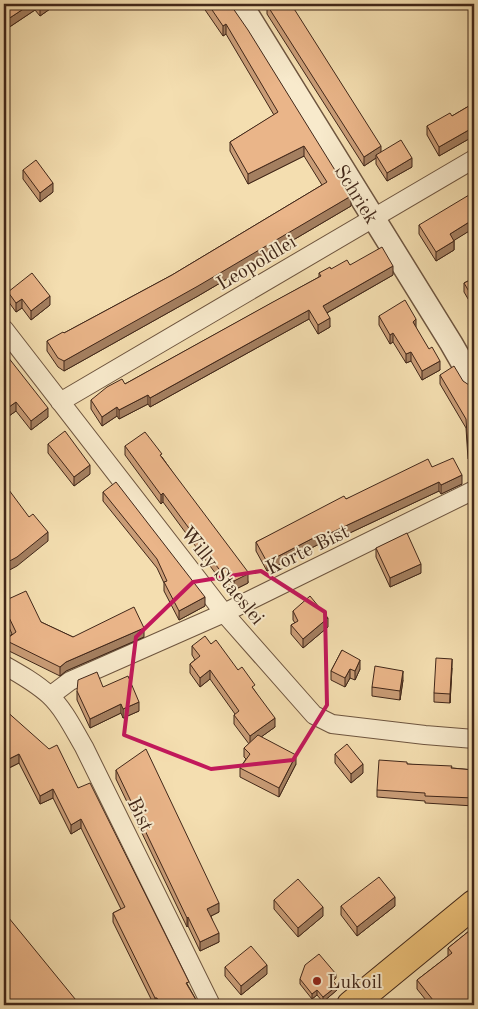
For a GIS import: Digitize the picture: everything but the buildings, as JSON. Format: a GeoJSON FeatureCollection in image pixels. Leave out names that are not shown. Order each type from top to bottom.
{"type":"FeatureCollection","features":[{"type":"Feature","properties":{"kind":"main road"},"geometry":{"type":"LineString","coordinates":[[351,1005],[474,904]]}},
{"type":"Feature","properties":{"kind":"street","name":"Schriek"},"geometry":{"type":"LineString","coordinates":[[241,4],[451,343],[474,384]]}},
{"type":"Feature","properties":{"kind":"street","name":"Leopoldlei"},"geometry":{"type":"LineString","coordinates":[[60,402],[474,159]]}},
{"type":"Feature","properties":{"kind":"street","name":"Willy Staeslei"},"geometry":{"type":"LineString","coordinates":[[4,329],[224,613],[314,715],[332,724],[474,739]]}},
{"type":"Feature","properties":{"kind":"street","name":"Korte Bist"},"geometry":{"type":"LineString","coordinates":[[50,696],[70,681],[224,613],[474,490]]}},
{"type":"Feature","properties":{"kind":"street","name":"Bist"},"geometry":{"type":"LineString","coordinates":[[4,665],[26,677],[50,696],[67,719],[84,747],[211,1005]]}},
{"type":"Feature","properties":{"kind":"highlighted area"},"geometry":{"type":"Polygon","coordinates":[[[261,571],[325,612],[327,705],[293,760],[211,769],[124,735],[136,637],[193,582],[261,571]]]}},
{"type":"Feature","properties":{"kind":"place","name":"Lukoil"},"geometry":{"type":"Point","coordinates":[317,981]}}]}
